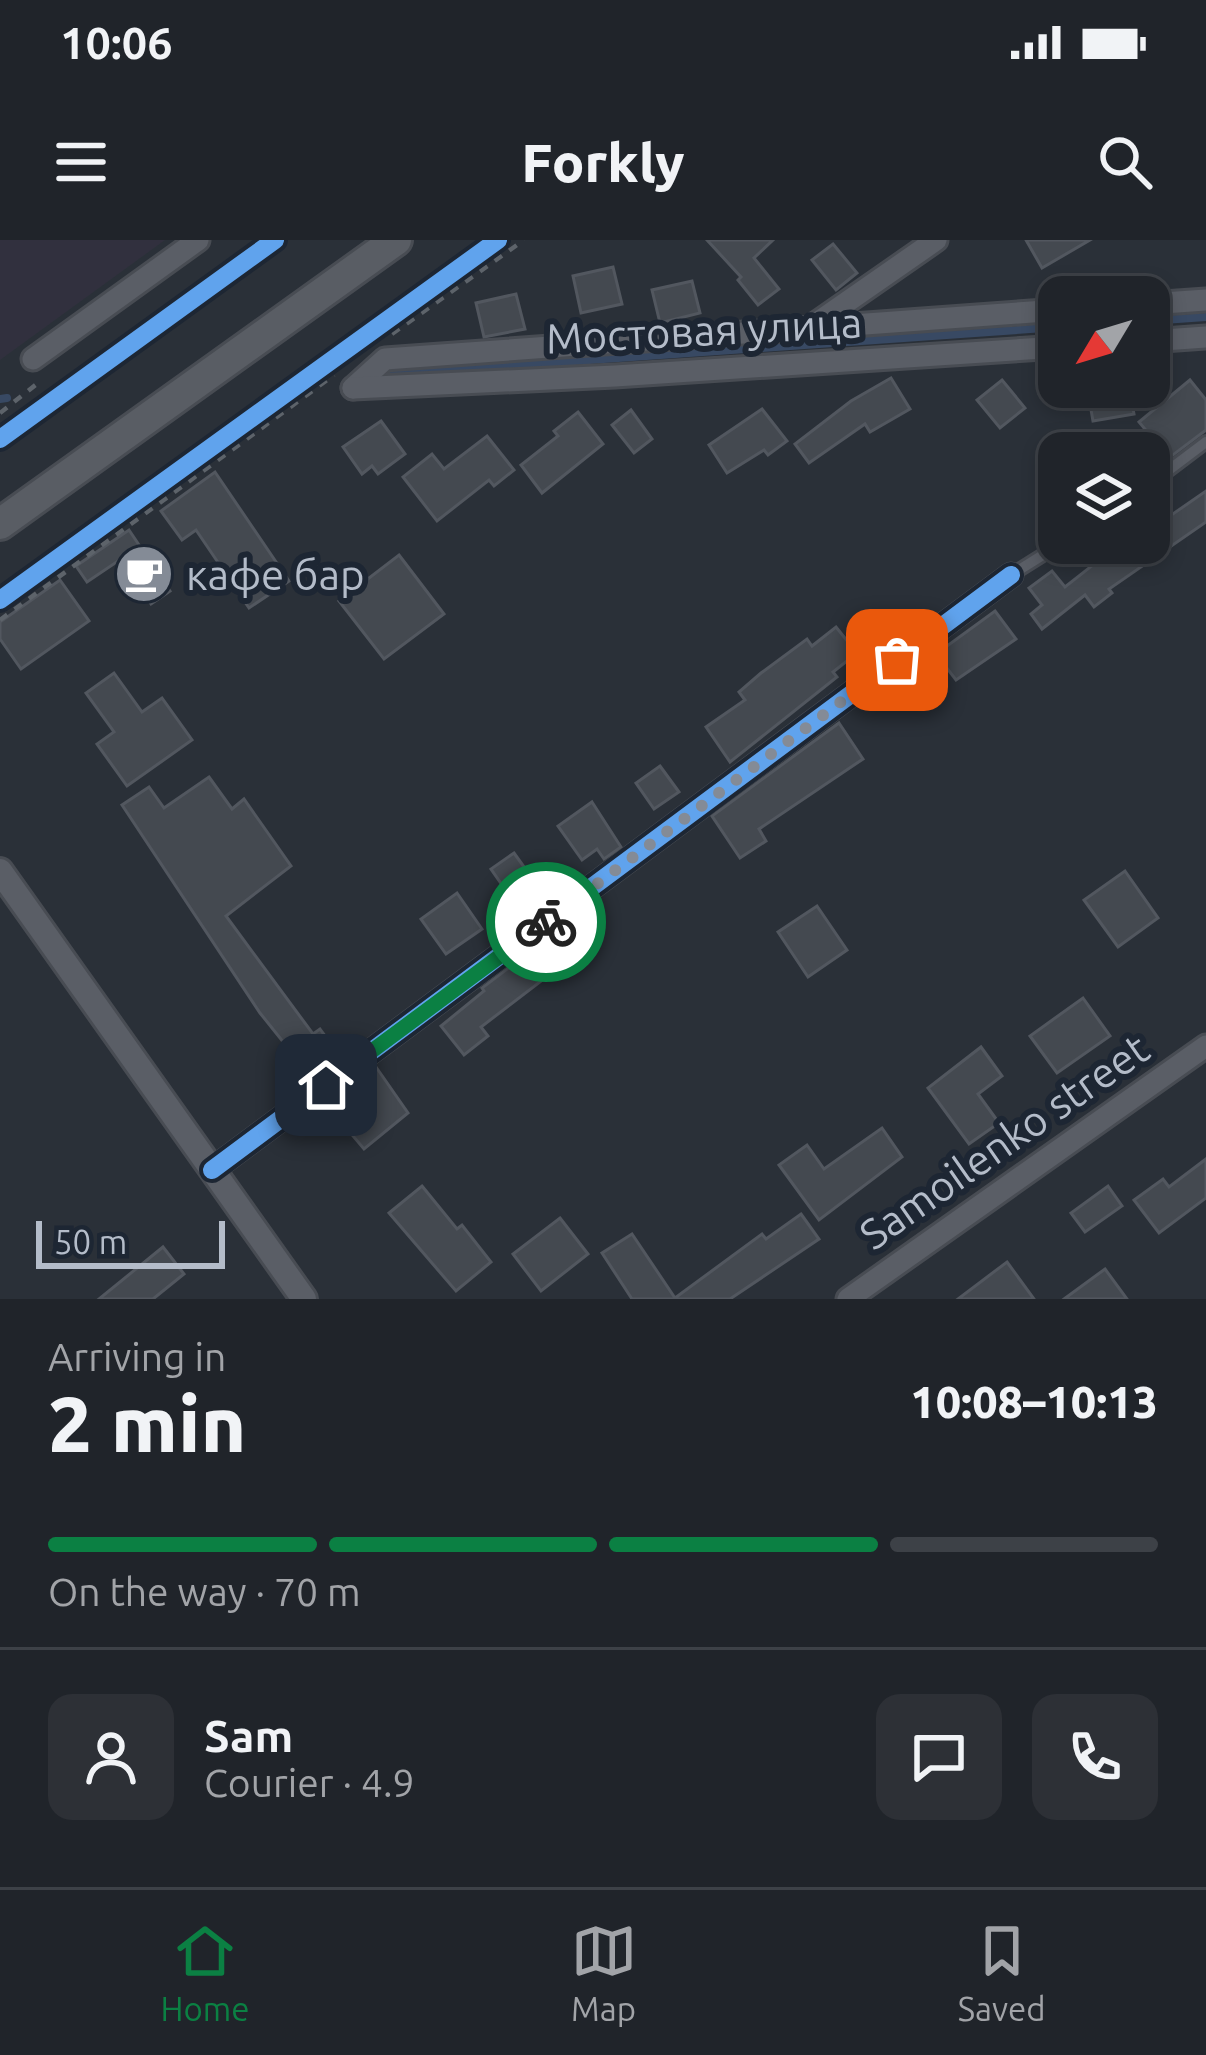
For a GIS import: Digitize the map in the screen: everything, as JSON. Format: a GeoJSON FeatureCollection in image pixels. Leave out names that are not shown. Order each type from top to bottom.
{"type":"FeatureCollection","features":[{"type":"Feature","properties":{"kind":"main road"},"geometry":{"type":"LineString","coordinates":[[2,520],[396,240]]}},
{"type":"Feature","properties":{"kind":"street"},"geometry":{"type":"LineString","coordinates":[[33,359],[198,240]]}},
{"type":"Feature","properties":{"kind":"street"},"geometry":{"type":"LineString","coordinates":[[810,327],[936,240]]}},
{"type":"Feature","properties":{"kind":"street"},"geometry":{"type":"LineString","coordinates":[[1170,303],[1206,300]]}},
{"type":"Feature","properties":{"kind":"street"},"geometry":{"type":"LineString","coordinates":[[342,372],[374,348],[385,359],[1038,311]]}},
{"type":"Feature","properties":{"kind":"street"},"geometry":{"type":"LineString","coordinates":[[1170,340],[1206,337]]}},
{"type":"Feature","properties":{"kind":"street","name":"Мостовая улица"},"geometry":{"type":"LineString","coordinates":[[342,372],[615,376],[1038,348]]}},
{"type":"Feature","properties":{"kind":"street"},"geometry":{"type":"LineString","coordinates":[[212,1170],[1011,574]]}},
{"type":"Feature","properties":{"kind":"street"},"geometry":{"type":"LineString","coordinates":[[0,871],[304,1299]]}},
{"type":"Feature","properties":{"kind":"street","name":"Samoilenko street"},"geometry":{"type":"LineString","coordinates":[[848,1299],[1206,1046]]}},
{"type":"Feature","properties":{"kind":"lane"},"geometry":{"type":"LineString","coordinates":[[1170,469],[1206,442]]}},
{"type":"Feature","properties":{"kind":"lane"},"geometry":{"type":"LineString","coordinates":[[1011,574],[1038,558]]}},
{"type":"Feature","properties":{"kind":"path"},"geometry":{"type":"LineString","coordinates":[[374,348],[498,240]]}},
{"type":"Feature","properties":{"kind":"path"},"geometry":{"type":"LineString","coordinates":[[374,348],[524,240]]}},
{"type":"Feature","properties":{"kind":"path"},"geometry":{"type":"LineString","coordinates":[[0,600],[342,372]]}},
{"type":"Feature","properties":{"kind":"path"},"geometry":{"type":"LineString","coordinates":[[0,620],[342,372]]}},
{"type":"Feature","properties":{"kind":"shaded area"},"geometry":{"type":"Polygon","coordinates":[[[0,240],[165,240],[0,360],[0,240]]]}},
{"type":"Feature","properties":{"kind":"building"},"geometry":{"type":"Polygon","coordinates":[[[707,240],[773,240],[754,258],[779,289],[758,305],[738,280],[741,277],[707,240]]]}},
{"type":"Feature","properties":{"kind":"building"},"geometry":{"type":"Polygon","coordinates":[[[1026,240],[1090,240],[1042,268],[1026,240]]]}},
{"type":"Feature","properties":{"kind":"building"},"geometry":{"type":"Polygon","coordinates":[[[833,244],[857,273],[836,290],[812,260],[833,244]]]}},
{"type":"Feature","properties":{"kind":"building"},"geometry":{"type":"Polygon","coordinates":[[[613,267],[622,304],[581,313],[573,276],[613,267]]]}},
{"type":"Feature","properties":{"kind":"building"},"geometry":{"type":"Polygon","coordinates":[[[692,281],[700,313],[660,323],[652,290],[692,281]]]}},
{"type":"Feature","properties":{"kind":"building"},"geometry":{"type":"Polygon","coordinates":[[[516,294],[525,329],[484,337],[476,303],[516,294]]]}},
{"type":"Feature","properties":{"kind":"building"},"geometry":{"type":"Polygon","coordinates":[[[891,378],[910,409],[870,432],[865,424],[809,463],[795,444],[851,401],[891,378]]]}},
{"type":"Feature","properties":{"kind":"building"},"geometry":{"type":"Polygon","coordinates":[[[1002,380],[1025,408],[1000,428],[977,400],[1002,380]]]}},
{"type":"Feature","properties":{"kind":"building"},"geometry":{"type":"Polygon","coordinates":[[[1190,380],[1206,400],[1206,430],[1170,457],[1170,432],[1147,432],[1139,422],[1156,408],[1170,408],[1170,396],[1190,380]]]}},
{"type":"Feature","properties":{"kind":"building"},"geometry":{"type":"Polygon","coordinates":[[[1091,408],[1133,408],[1134,414],[1093,421],[1091,408]]]}},
{"type":"Feature","properties":{"kind":"building"},"geometry":{"type":"Polygon","coordinates":[[[762,409],[787,441],[727,473],[709,445],[762,409]]]}},
{"type":"Feature","properties":{"kind":"building"},"geometry":{"type":"Polygon","coordinates":[[[631,410],[652,439],[634,453],[612,425],[631,410]]]}},
{"type":"Feature","properties":{"kind":"building"},"geometry":{"type":"Polygon","coordinates":[[[578,412],[603,444],[542,493],[521,465],[558,436],[554,431],[578,412]]]}},
{"type":"Feature","properties":{"kind":"building"},"geometry":{"type":"Polygon","coordinates":[[[381,421],[405,454],[378,474],[372,466],[362,474],[343,447],[381,421]]]}},
{"type":"Feature","properties":{"kind":"building"},"geometry":{"type":"Polygon","coordinates":[[[487,436],[514,470],[494,486],[489,480],[437,521],[403,477],[432,454],[444,469],[487,436]]]}},
{"type":"Feature","properties":{"kind":"building"},"geometry":{"type":"Polygon","coordinates":[[[215,472],[289,581],[249,608],[196,530],[182,540],[161,511],[215,472]]]}},
{"type":"Feature","properties":{"kind":"building"},"geometry":{"type":"Polygon","coordinates":[[[1206,491],[1206,522],[1170,547],[1170,516],[1206,491]]]}},
{"type":"Feature","properties":{"kind":"building","name":"кафе бар"},"geometry":{"type":"Polygon","coordinates":[[[129,530],[170,591],[151,604],[121,559],[87,582],[76,566],[129,530]]]}},
{"type":"Feature","properties":{"kind":"building"},"geometry":{"type":"Polygon","coordinates":[[[399,555],[444,614],[384,659],[339,601],[399,555]]]}},
{"type":"Feature","properties":{"kind":"building"},"geometry":{"type":"Polygon","coordinates":[[[1094,564],[1145,564],[1109,589],[1112,593],[1094,607],[1085,595],[1042,629],[1031,614],[1042,605],[1029,588],[1052,571],[1065,587],[1094,564]]]}},
{"type":"Feature","properties":{"kind":"building"},"geometry":{"type":"Polygon","coordinates":[[[60,580],[89,621],[21,669],[0,639],[0,622],[60,580]]]}},
{"type":"Feature","properties":{"kind":"building"},"geometry":{"type":"Polygon","coordinates":[[[995,611],[1016,639],[956,680],[936,654],[995,611]]]}},
{"type":"Feature","properties":{"kind":"building"},"geometry":{"type":"Polygon","coordinates":[[[836,627],[857,653],[833,672],[837,677],[730,762],[706,727],[745,700],[739,692],[761,673],[807,639],[812,646],[836,627]]]}},
{"type":"Feature","properties":{"kind":"building"},"geometry":{"type":"Polygon","coordinates":[[[114,673],[142,712],[162,698],[192,740],[127,786],[97,744],[114,732],[86,693],[114,673]]]}},
{"type":"Feature","properties":{"kind":"building"},"geometry":{"type":"Polygon","coordinates":[[[839,723],[863,759],[759,829],[766,841],[740,858],[712,816],[839,723]]]}},
{"type":"Feature","properties":{"kind":"building"},"geometry":{"type":"Polygon","coordinates":[[[660,766],[679,792],[654,809],[636,783],[660,766]]]}},
{"type":"Feature","properties":{"kind":"building"},"geometry":{"type":"Polygon","coordinates":[[[209,777],[232,809],[244,799],[291,866],[226,916],[313,1034],[320,1029],[340,1056],[315,1075],[290,1039],[284,1043],[260,1013],[122,805],[149,787],[164,808],[209,777]]]}},
{"type":"Feature","properties":{"kind":"building"},"geometry":{"type":"Polygon","coordinates":[[[592,802],[621,847],[604,859],[597,849],[582,860],[558,826],[592,802]]]}},
{"type":"Feature","properties":{"kind":"building"},"geometry":{"type":"Polygon","coordinates":[[[514,853],[537,885],[514,902],[491,869],[514,853]]]}},
{"type":"Feature","properties":{"kind":"building"},"geometry":{"type":"Polygon","coordinates":[[[1125,871],[1158,918],[1118,947],[1084,900],[1125,871]]]}},
{"type":"Feature","properties":{"kind":"building"},"geometry":{"type":"Polygon","coordinates":[[[457,893],[482,929],[446,954],[421,919],[457,893]]]}},
{"type":"Feature","properties":{"kind":"building"},"geometry":{"type":"Polygon","coordinates":[[[817,906],[847,950],[808,977],[778,932],[817,906]]]}},
{"type":"Feature","properties":{"kind":"building"},"geometry":{"type":"Polygon","coordinates":[[[587,909],[602,931],[562,957],[566,962],[481,1027],[488,1036],[464,1055],[441,1026],[482,988],[587,909]]]}},
{"type":"Feature","properties":{"kind":"building"},"geometry":{"type":"Polygon","coordinates":[[[1083,998],[1110,1036],[1057,1073],[1030,1036],[1083,998]]]}},
{"type":"Feature","properties":{"kind":"building"},"geometry":{"type":"Polygon","coordinates":[[[981,1047],[1002,1076],[978,1094],[999,1123],[969,1144],[928,1088],[981,1047]]]}},
{"type":"Feature","properties":{"kind":"building"},"geometry":{"type":"Polygon","coordinates":[[[376,1067],[408,1113],[364,1149],[326,1104],[376,1067]]]}},
{"type":"Feature","properties":{"kind":"building"},"geometry":{"type":"Polygon","coordinates":[[[882,1128],[902,1157],[819,1220],[779,1165],[807,1145],[824,1169],[882,1128]]]}},
{"type":"Feature","properties":{"kind":"building"},"geometry":{"type":"Polygon","coordinates":[[[1206,1159],[1206,1198],[1159,1233],[1134,1200],[1163,1179],[1169,1187],[1206,1159]]]}},
{"type":"Feature","properties":{"kind":"building"},"geometry":{"type":"Polygon","coordinates":[[[422,1186],[491,1262],[456,1291],[389,1213],[422,1186]]]}},
{"type":"Feature","properties":{"kind":"building"},"geometry":{"type":"Polygon","coordinates":[[[1108,1186],[1122,1206],[1085,1232],[1071,1213],[1108,1186]]]}},
{"type":"Feature","properties":{"kind":"building"},"geometry":{"type":"Polygon","coordinates":[[[801,1214],[819,1239],[730,1299],[632,1299],[602,1253],[632,1234],[675,1298],[762,1234],[766,1239],[801,1214]]]}},
{"type":"Feature","properties":{"kind":"building"},"geometry":{"type":"Polygon","coordinates":[[[560,1218],[588,1254],[541,1291],[513,1254],[560,1218]]]}},
{"type":"Feature","properties":{"kind":"building"},"geometry":{"type":"Polygon","coordinates":[[[163,1247],[184,1274],[153,1299],[99,1299],[163,1247]]]}},
{"type":"Feature","properties":{"kind":"building"},"geometry":{"type":"Polygon","coordinates":[[[1007,1262],[1034,1299],[958,1299],[1007,1262]]]}},
{"type":"Feature","properties":{"kind":"building"},"geometry":{"type":"Polygon","coordinates":[[[1105,1269],[1127,1299],[1064,1299],[1105,1269]]]}},
{"type":"Feature","properties":{"kind":"waterway"},"geometry":{"type":"LineString","coordinates":[[1170,320],[1206,317]]}},
{"type":"Feature","properties":{"kind":"waterway"},"geometry":{"type":"LineString","coordinates":[[378,375],[1038,328]]}},
{"type":"Feature","properties":{"kind":"waterway"},"geometry":{"type":"LineString","coordinates":[[0,399],[7,398]]}},
{"type":"Feature","properties":{"kind":"cycle path"},"geometry":{"type":"LineString","coordinates":[[0,439],[275,240]]}},
{"type":"Feature","properties":{"kind":"cycle path"},"geometry":{"type":"LineString","coordinates":[[0,600],[498,240]]}},
{"type":"Feature","properties":{"kind":"cycle path"},"geometry":{"type":"LineString","coordinates":[[212,1170],[1011,575]]}},
{"type":"Feature","properties":{"kind":"way so far"},"geometry":{"type":"LineString","coordinates":[[546,922],[897,660]]}},
{"type":"Feature","properties":{"kind":"place","name":"кафе бар"},"geometry":{"type":"Point","coordinates":[144,574]}},
{"type":"Feature","properties":{"kind":"route"},"geometry":{"type":"LineString","coordinates":[[326,1085],[546,922]]}}]}
